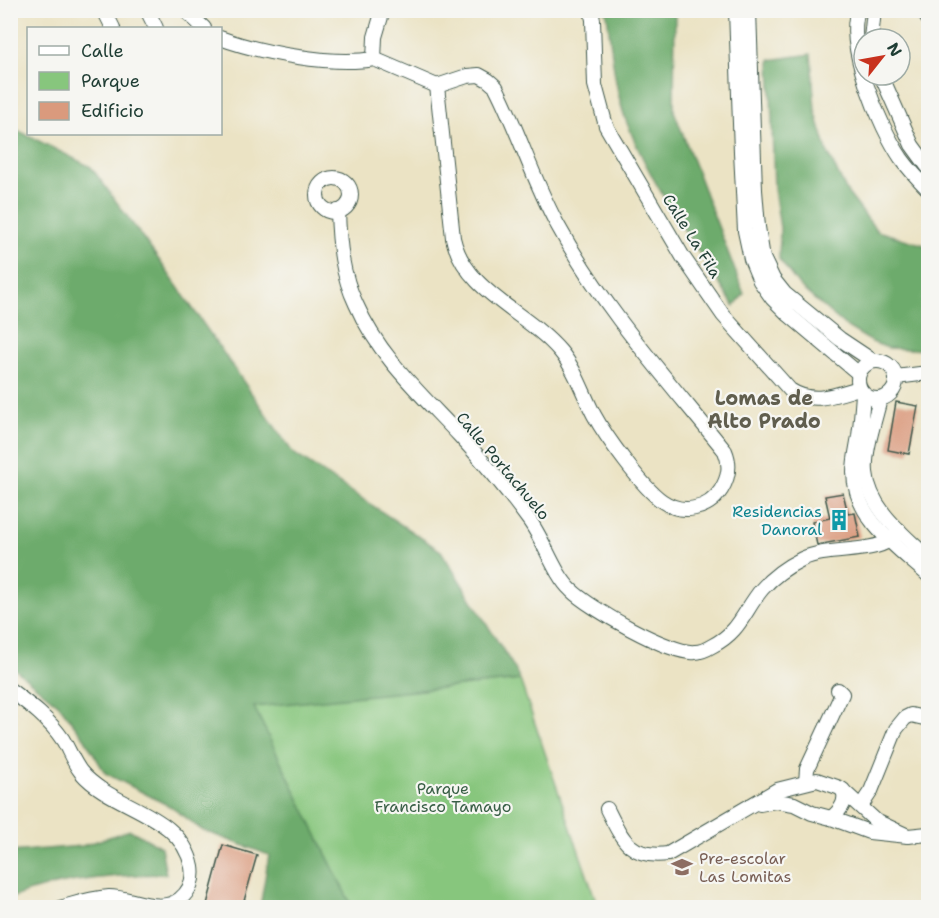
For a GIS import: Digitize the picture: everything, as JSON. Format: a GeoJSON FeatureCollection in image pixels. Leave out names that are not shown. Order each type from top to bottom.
{"type":"FeatureCollection","features":[{"type":"Feature","properties":{"kind":"street"},"geometry":{"type":"LineString","coordinates":[[104,10],[112,27]]}},
{"type":"Feature","properties":{"kind":"street"},"geometry":{"type":"LineString","coordinates":[[147,10],[156,27]]}},
{"type":"Feature","properties":{"kind":"street"},"geometry":{"type":"LineString","coordinates":[[185,10],[203,27]]}},
{"type":"Feature","properties":{"kind":"street"},"geometry":{"type":"LineString","coordinates":[[374,59],[375,37],[383,10]]}},
{"type":"Feature","properties":{"kind":"street","name":"Calle La Fila"},"geometry":{"type":"LineString","coordinates":[[591,10],[595,85],[606,126],[683,258],[723,315],[790,390],[798,395],[817,399],[861,391]]}},
{"type":"Feature","properties":{"kind":"street"},"geometry":{"type":"LineString","coordinates":[[736,10],[745,231],[751,260],[760,281],[772,298],[858,373],[861,391],[861,423],[854,472],[855,488],[864,511],[928,558]]}},
{"type":"Feature","properties":{"kind":"street"},"geometry":{"type":"LineString","coordinates":[[749,10],[755,190],[763,258],[773,279],[785,294],[840,339],[873,361]]}},
{"type":"Feature","properties":{"kind":"street"},"geometry":{"type":"LineString","coordinates":[[858,10],[854,28],[856,47],[867,85],[900,157],[928,189]]}},
{"type":"Feature","properties":{"kind":"street"},"geometry":{"type":"LineString","coordinates":[[872,27],[874,10]]}},
{"type":"Feature","properties":{"kind":"street"},"geometry":{"type":"LineString","coordinates":[[923,10],[928,19]]}},
{"type":"Feature","properties":{"kind":"street"},"geometry":{"type":"LineString","coordinates":[[222,39],[253,48],[339,63],[374,59],[437,86],[467,76],[479,75],[496,87],[546,203],[571,248],[626,329],[725,451],[729,462],[727,480],[715,498],[707,504],[686,509],[673,507],[651,491],[606,435],[594,415],[578,378],[559,350],[488,291],[474,278],[461,260],[453,238],[437,86]]}},
{"type":"Feature","properties":{"kind":"street"},"geometry":{"type":"LineString","coordinates":[[886,87],[912,145],[928,167]]}},
{"type":"Feature","properties":{"kind":"street","name":"Calle Portachuelo"},"geometry":{"type":"LineString","coordinates":[[338,211],[339,242],[344,272],[356,304],[379,344],[421,396],[460,436],[531,522],[568,588],[598,610],[627,627],[679,650],[693,653],[702,651],[732,634],[762,590],[783,569],[804,558],[822,553],[873,546],[895,535]]}},
{"type":"Feature","properties":{"kind":"street"},"geometry":{"type":"LineString","coordinates":[[858,373],[864,365],[878,360],[888,364],[896,377],[891,394],[880,399],[868,397],[861,391]]}},
{"type":"Feature","properties":{"kind":"street"},"geometry":{"type":"LineString","coordinates":[[896,377],[928,373]]}},
{"type":"Feature","properties":{"kind":"street"},"geometry":{"type":"LineString","coordinates":[[880,399],[866,471],[877,503],[895,535],[928,575]]}},
{"type":"Feature","properties":{"kind":"street"},"geometry":{"type":"LineString","coordinates":[[10,690],[45,716],[81,772],[100,788],[164,825],[181,843],[191,864],[192,883],[179,900],[169,905],[158,906],[113,897],[84,900],[60,908]]}},
{"type":"Feature","properties":{"kind":"street"},"geometry":{"type":"LineString","coordinates":[[794,804],[793,792],[806,782],[807,769],[842,694],[838,690]]}},
{"type":"Feature","properties":{"kind":"street"},"geometry":{"type":"LineString","coordinates":[[861,806],[871,791],[899,723],[911,715],[928,719]]}},
{"type":"Feature","properties":{"kind":"street"},"geometry":{"type":"LineString","coordinates":[[607,809],[627,844],[644,854],[656,856],[680,849],[777,790],[806,782],[823,781],[843,790],[876,821],[908,836]]}},
{"type":"Feature","properties":{"kind":"street"},"geometry":{"type":"LineString","coordinates":[[831,818],[844,804],[843,790]]}},
{"type":"Feature","properties":{"kind":"street"},"geometry":{"type":"LineString","coordinates":[[751,805],[776,801],[794,804],[812,813],[869,832],[908,836],[928,834]]}},
{"type":"Feature","properties":{"kind":"green space"},"geometry":{"type":"Polygon","coordinates":[[[605,11],[675,11],[674,111],[744,294],[734,306],[662,194],[627,123],[619,97],[605,11]]]}},
{"type":"Feature","properties":{"kind":"green space"},"geometry":{"type":"Polygon","coordinates":[[[811,54],[815,110],[827,151],[847,192],[877,231],[928,246],[928,350],[888,348],[872,342],[847,327],[800,287],[779,259],[780,228],[774,189],[770,60],[811,54]]]}},
{"type":"Feature","properties":{"kind":"green space"},"geometry":{"type":"Polygon","coordinates":[[[11,127],[91,167],[159,260],[293,453],[441,551],[520,680],[254,707],[352,907],[260,907],[269,855],[202,830],[171,807],[105,773],[85,739],[59,705],[11,666],[11,127]]]}},
{"type":"Feature","properties":{"kind":"green space","name":"Parque Francisco Tamayo"},"geometry":{"type":"Polygon","coordinates":[[[520,680],[598,907],[352,907],[253,706],[520,680]]]}},
{"type":"Feature","properties":{"kind":"green space"},"geometry":{"type":"Polygon","coordinates":[[[130,830],[161,847],[166,874],[108,877],[67,883],[11,898],[11,852],[82,846],[130,830]]]}},
{"type":"Feature","properties":{"kind":"building"},"geometry":{"type":"Polygon","coordinates":[[[896,402],[918,406],[909,454],[888,450],[896,402]]]}},
{"type":"Feature","properties":{"kind":"building","name":"Residencias Danoral"},"geometry":{"type":"Polygon","coordinates":[[[843,493],[848,514],[855,513],[860,537],[817,545],[812,522],[830,518],[825,496],[843,493]]]}},
{"type":"Feature","properties":{"kind":"building"},"geometry":{"type":"Polygon","coordinates":[[[223,845],[257,855],[242,908],[206,908],[223,845]]]}},
{"type":"Feature","properties":{"kind":"place","name":"Residencias Danoral"},"geometry":{"type":"Point","coordinates":[839,520]}},
{"type":"Feature","properties":{"kind":"place","name":"Pre-escolar Las Lomitas"},"geometry":{"type":"Point","coordinates":[682,867]}},
{"type":"Feature","properties":{"kind":"district","name":"Lomas de Alto Prado"},"geometry":{"type":"Point","coordinates":[764,410]}}]}
